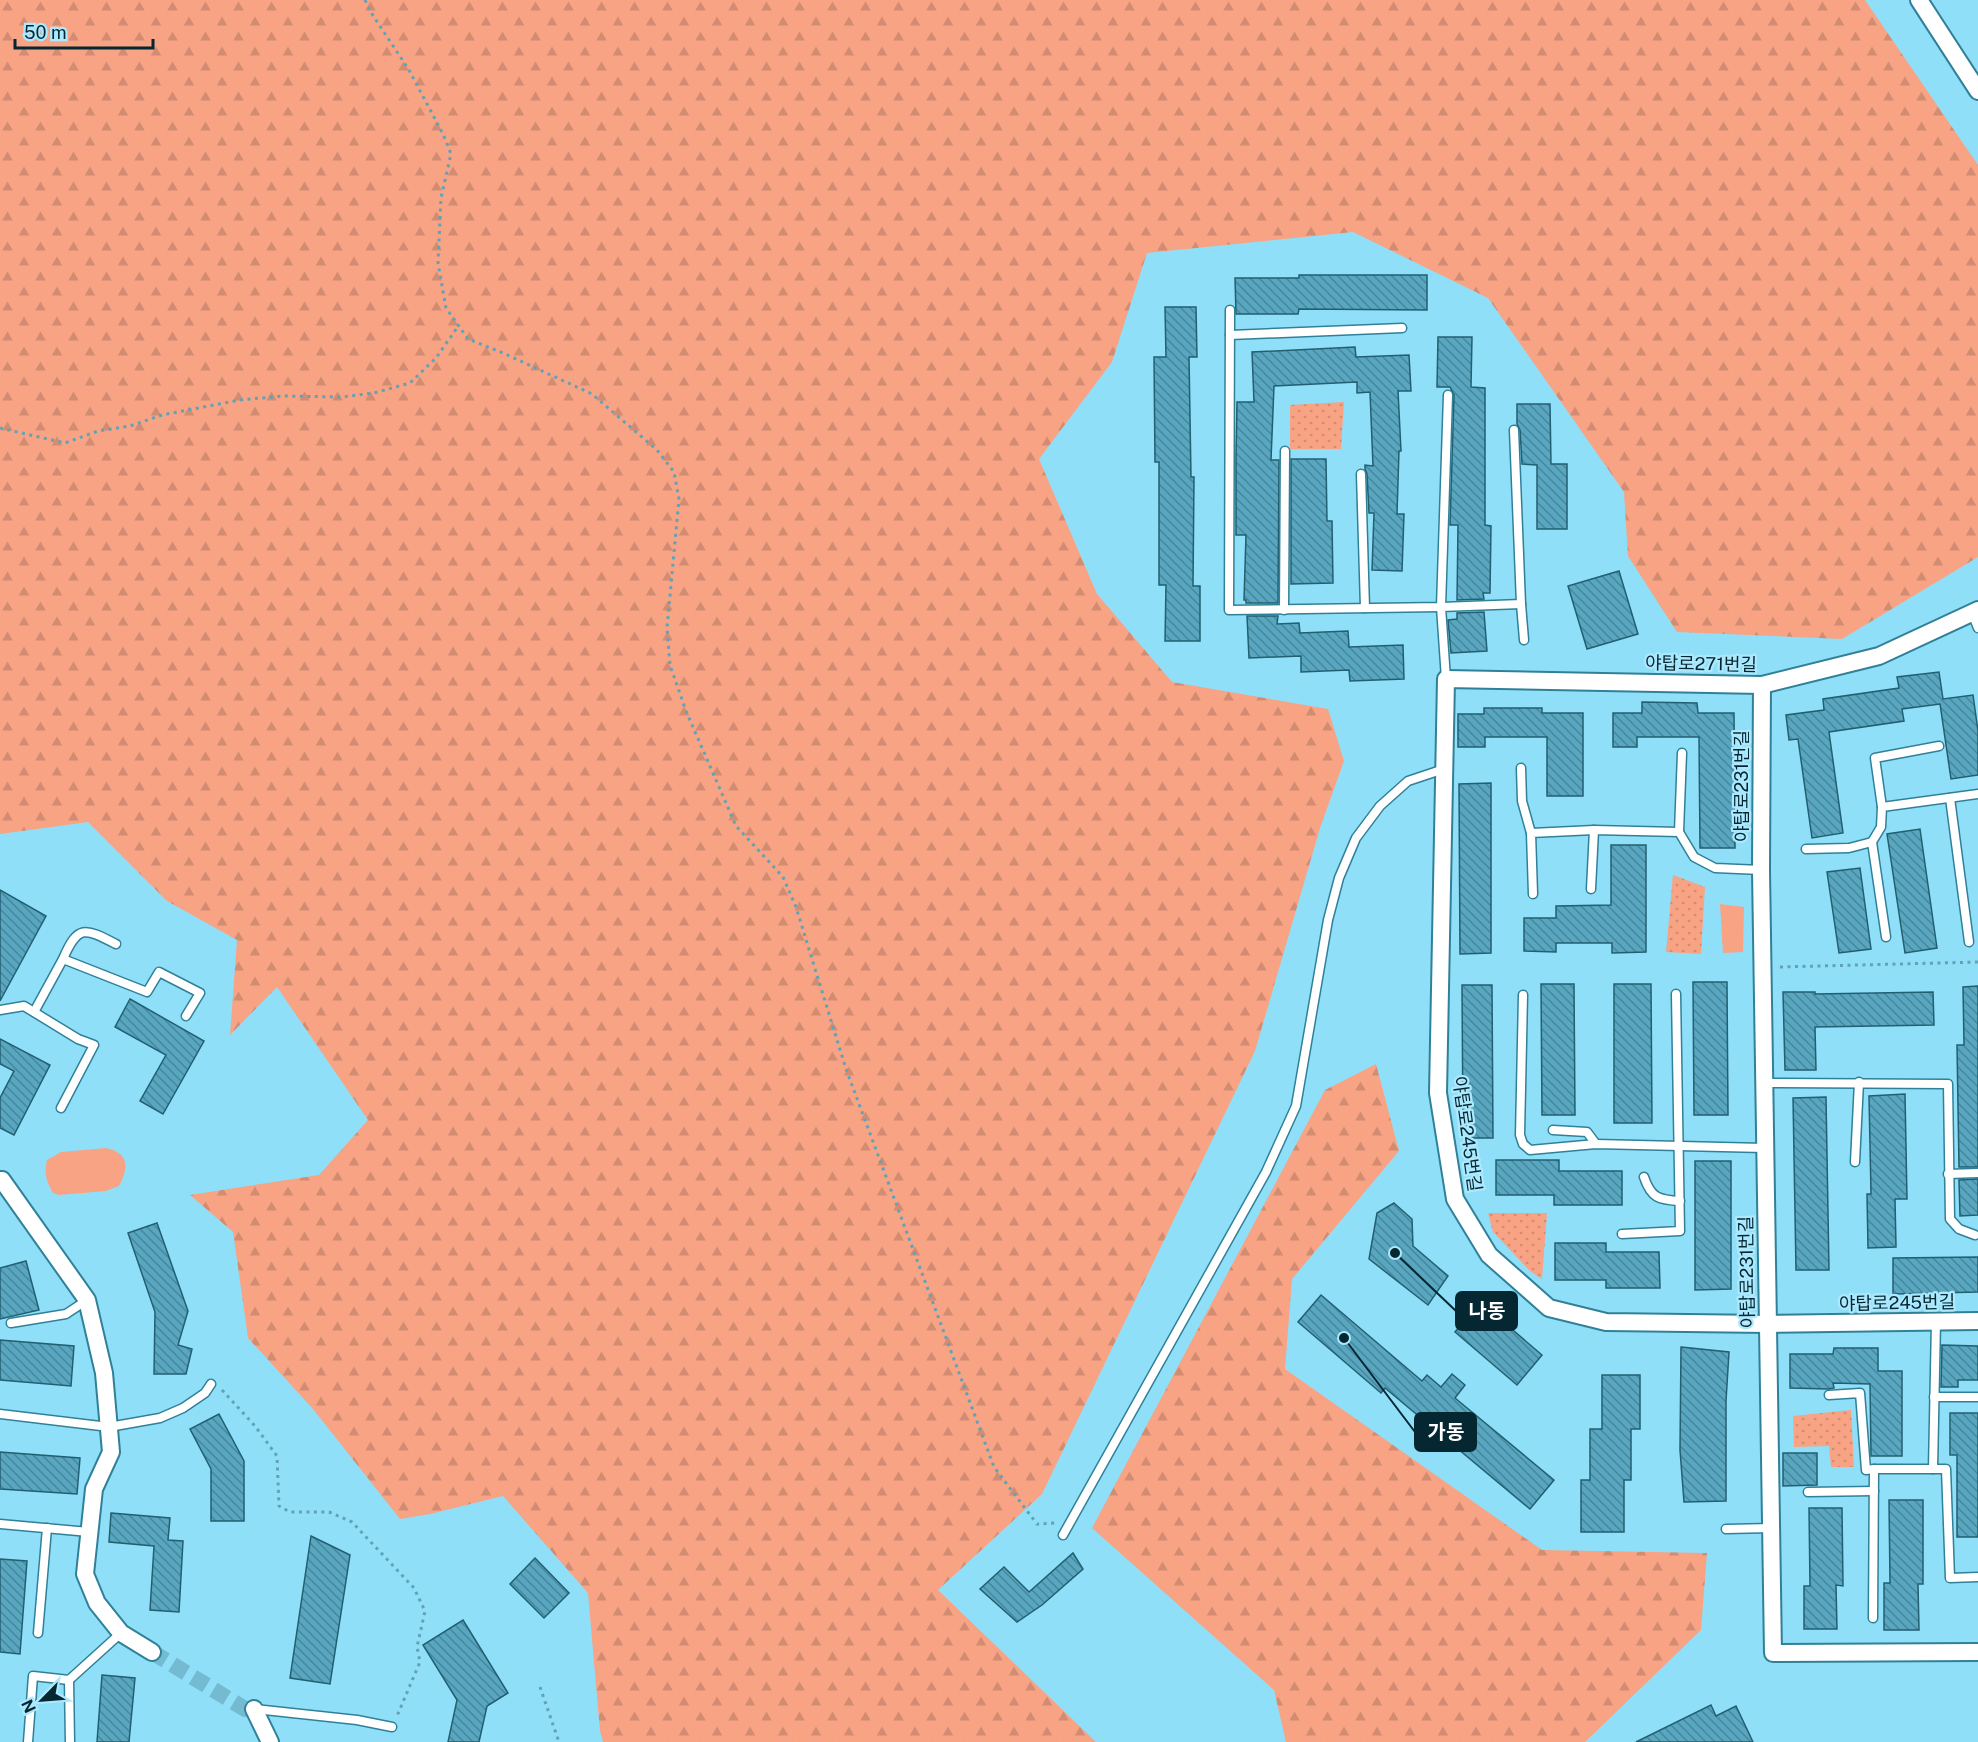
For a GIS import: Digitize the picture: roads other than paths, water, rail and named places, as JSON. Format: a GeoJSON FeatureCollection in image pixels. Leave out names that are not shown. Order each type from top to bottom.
{"type":"FeatureCollection","features":[{"type":"Feature","properties":{"kind":"street"},"geometry":{"type":"LineString","coordinates":[[1919,0],[1978,91]]}},
{"type":"Feature","properties":{"kind":"street","name":"야탑로271번길"},"geometry":{"type":"LineString","coordinates":[[1446,679],[1761,685],[1879,656],[1976,617]]}},
{"type":"Feature","properties":{"kind":"street","name":"야탑로245번길"},"geometry":{"type":"LineString","coordinates":[[1446,679],[1438,1093],[1455,1199],[1490,1256],[1550,1308],[1606,1322],[1767,1324],[1978,1321]]}},
{"type":"Feature","properties":{"kind":"street","name":"야탑로231번길"},"geometry":{"type":"LineString","coordinates":[[1761,685],[1764,1149],[1773,1653],[1978,1652]]}},
{"type":"Feature","properties":{"kind":"street"},"geometry":{"type":"LineString","coordinates":[[1,1180],[87,1300],[104,1373],[111,1452],[94,1489],[85,1574],[97,1603],[121,1633],[152,1652]]}},
{"type":"Feature","properties":{"kind":"street"},"geometry":{"type":"LineString","coordinates":[[254,1709],[270,1742]]}},
{"type":"Feature","properties":{"kind":"lane"},"geometry":{"type":"LineString","coordinates":[[1230,310],[1229,609],[1284,610],[1521,604]]}},
{"type":"Feature","properties":{"kind":"lane"},"geometry":{"type":"LineString","coordinates":[[1230,335],[1402,328]]}},
{"type":"Feature","properties":{"kind":"lane"},"geometry":{"type":"LineString","coordinates":[[1446,679],[1441,607],[1448,395]]}},
{"type":"Feature","properties":{"kind":"lane"},"geometry":{"type":"LineString","coordinates":[[1514,430],[1524,640]]}},
{"type":"Feature","properties":{"kind":"lane"},"geometry":{"type":"LineString","coordinates":[[1284,610],[1285,451]]}},
{"type":"Feature","properties":{"kind":"lane"},"geometry":{"type":"LineString","coordinates":[[1361,474],[1365,608]]}},
{"type":"Feature","properties":{"kind":"lane"},"geometry":{"type":"LineString","coordinates":[[1886,936],[1872,842],[1881,827],[1882,807],[1875,758],[1939,747]]}},
{"type":"Feature","properties":{"kind":"lane"},"geometry":{"type":"LineString","coordinates":[[1682,753],[1679,832],[1694,857],[1715,868],[1761,870]]}},
{"type":"Feature","properties":{"kind":"lane"},"geometry":{"type":"LineString","coordinates":[[1521,768],[1522,801],[1531,833],[1533,894]]}},
{"type":"Feature","properties":{"kind":"lane"},"geometry":{"type":"LineString","coordinates":[[1063,1535],[1266,1172],[1286,1132],[1296,1106],[1328,920],[1339,878],[1356,838],[1380,806],[1408,781],[1444,769]]}},
{"type":"Feature","properties":{"kind":"lane"},"geometry":{"type":"LineString","coordinates":[[1882,807],[1978,794]]}},
{"type":"Feature","properties":{"kind":"lane"},"geometry":{"type":"LineString","coordinates":[[1950,798],[1970,942]]}},
{"type":"Feature","properties":{"kind":"lane"},"geometry":{"type":"LineString","coordinates":[[1531,833],[1594,830],[1679,832]]}},
{"type":"Feature","properties":{"kind":"lane"},"geometry":{"type":"LineString","coordinates":[[1591,889],[1594,830]]}},
{"type":"Feature","properties":{"kind":"lane"},"geometry":{"type":"LineString","coordinates":[[1806,849],[1849,848],[1872,842]]}},
{"type":"Feature","properties":{"kind":"lane"},"geometry":{"type":"LineString","coordinates":[[34,1012],[72,940],[81,933],[93,932],[116,944]]}},
{"type":"Feature","properties":{"kind":"lane"},"geometry":{"type":"LineString","coordinates":[[63,960],[147,992],[159,972],[200,993],[186,1016]]}},
{"type":"Feature","properties":{"kind":"lane"},"geometry":{"type":"LineString","coordinates":[[1622,1234],[1680,1231],[1676,994]]}},
{"type":"Feature","properties":{"kind":"lane"},"geometry":{"type":"LineString","coordinates":[[1523,995],[1520,1135],[1523,1144],[1530,1150],[1596,1144],[1764,1149]]}},
{"type":"Feature","properties":{"kind":"lane"},"geometry":{"type":"LineString","coordinates":[[0,1010],[24,1006],[78,1039],[94,1045],[61,1108]]}},
{"type":"Feature","properties":{"kind":"lane"},"geometry":{"type":"LineString","coordinates":[[1856,1162],[1859,1082]]}},
{"type":"Feature","properties":{"kind":"lane"},"geometry":{"type":"LineString","coordinates":[[1764,1083],[1947,1084],[1950,1219],[1959,1229],[1975,1235]]}},
{"type":"Feature","properties":{"kind":"lane"},"geometry":{"type":"LineString","coordinates":[[1552,1130],[1587,1132],[1596,1144]]}},
{"type":"Feature","properties":{"kind":"lane"},"geometry":{"type":"LineString","coordinates":[[1948,1174],[1978,1173]]}},
{"type":"Feature","properties":{"kind":"lane"},"geometry":{"type":"LineString","coordinates":[[1644,1178],[1653,1195],[1661,1200],[1680,1201]]}},
{"type":"Feature","properties":{"kind":"lane"},"geometry":{"type":"LineString","coordinates":[[11,1323],[66,1314],[87,1300]]}},
{"type":"Feature","properties":{"kind":"lane"},"geometry":{"type":"LineString","coordinates":[[1933,1469],[1936,1321]]}},
{"type":"Feature","properties":{"kind":"lane"},"geometry":{"type":"LineString","coordinates":[[0,1414],[109,1427],[160,1418],[183,1408],[205,1393],[211,1384]]}},
{"type":"Feature","properties":{"kind":"lane"},"geometry":{"type":"LineString","coordinates":[[1829,1395],[1860,1393],[1866,1470],[1946,1469],[1950,1578],[1978,1577]]}},
{"type":"Feature","properties":{"kind":"lane"},"geometry":{"type":"LineString","coordinates":[[1934,1397],[1978,1397]]}},
{"type":"Feature","properties":{"kind":"lane"},"geometry":{"type":"LineString","coordinates":[[1873,1618],[1874,1469]]}},
{"type":"Feature","properties":{"kind":"lane"},"geometry":{"type":"LineString","coordinates":[[1808,1492],[1874,1491]]}},
{"type":"Feature","properties":{"kind":"lane"},"geometry":{"type":"LineString","coordinates":[[0,1524],[89,1532]]}},
{"type":"Feature","properties":{"kind":"lane"},"geometry":{"type":"LineString","coordinates":[[38,1633],[47,1528]]}},
{"type":"Feature","properties":{"kind":"lane"},"geometry":{"type":"LineString","coordinates":[[1726,1528],[1772,1528]]}},
{"type":"Feature","properties":{"kind":"lane"},"geometry":{"type":"LineString","coordinates":[[28,1742],[33,1676],[69,1680],[121,1633]]}},
{"type":"Feature","properties":{"kind":"lane"},"geometry":{"type":"LineString","coordinates":[[69,1680],[70,1742]]}},
{"type":"Feature","properties":{"kind":"lane"},"geometry":{"type":"LineString","coordinates":[[254,1709],[357,1720],[392,1727]]}},
{"type":"Feature","properties":{"kind":"tunnel"},"geometry":{"type":"LineString","coordinates":[[152,1652],[245,1709],[254,1709]]}},
{"type":"Feature","properties":{"kind":"place","name":"나동"},"geometry":{"type":"Point","coordinates":[1395,1253]}},
{"type":"Feature","properties":{"kind":"place","name":"가동"},"geometry":{"type":"Point","coordinates":[1344,1338]}}]}
